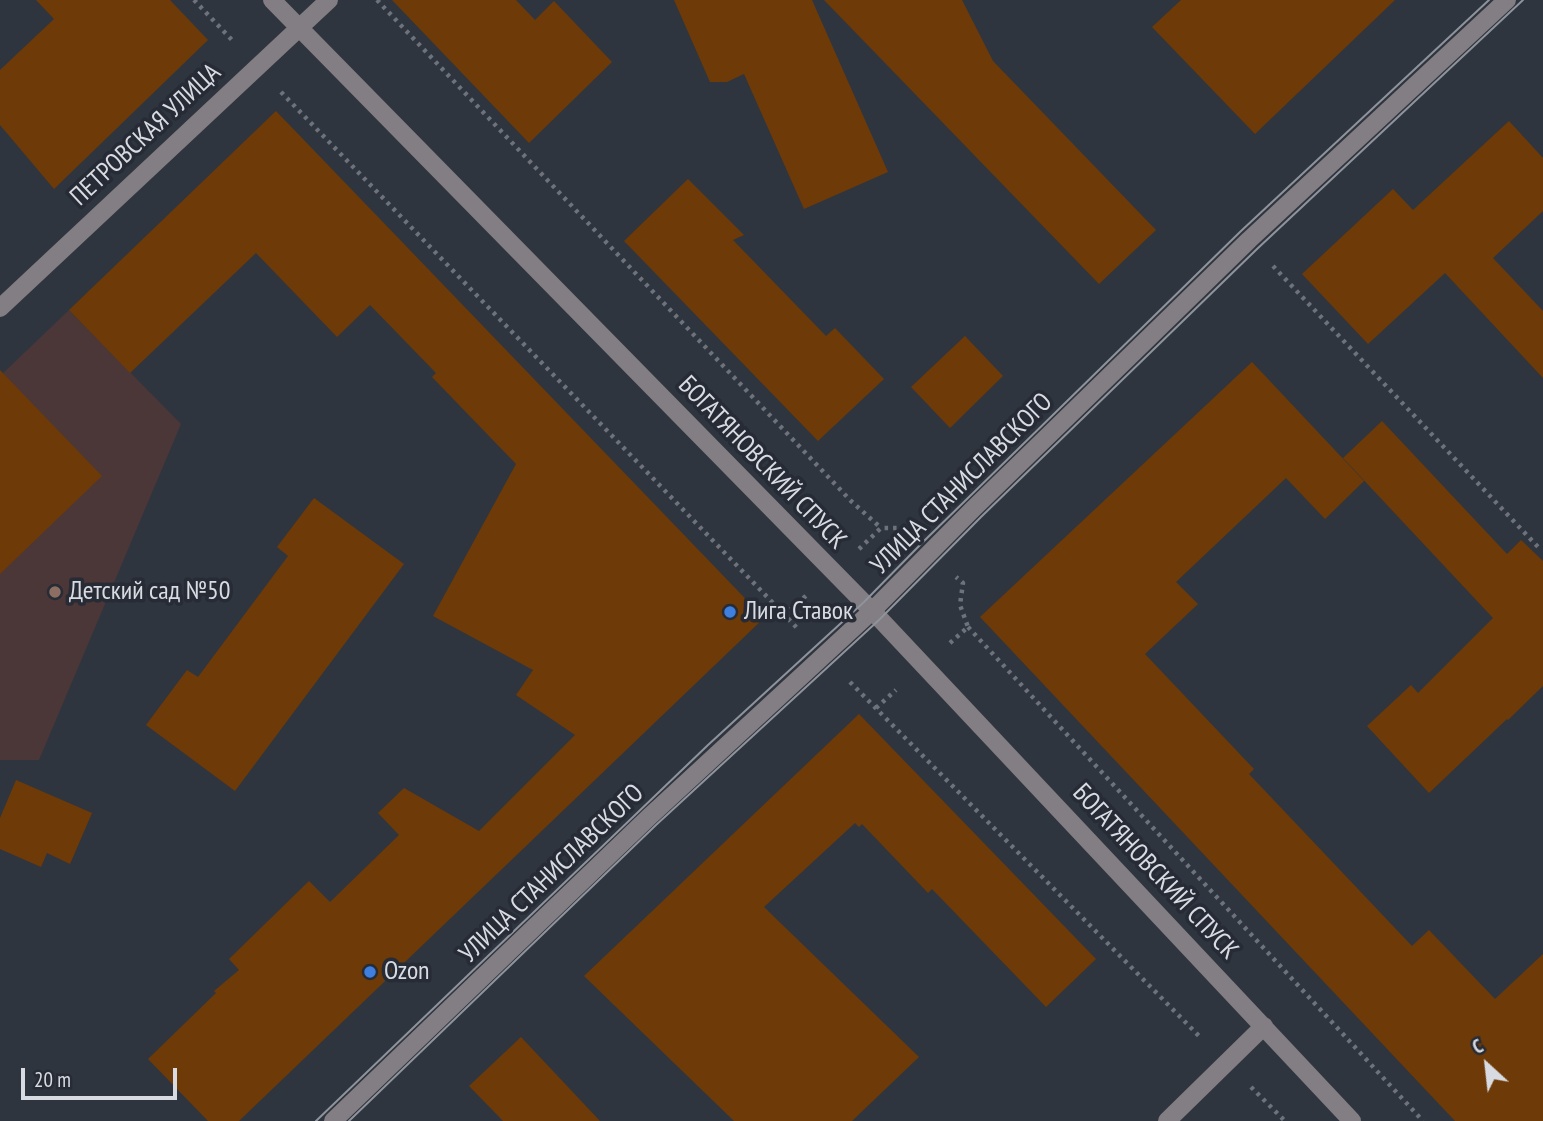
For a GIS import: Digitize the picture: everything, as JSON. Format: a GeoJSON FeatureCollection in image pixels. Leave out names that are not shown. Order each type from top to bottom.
{"type":"FeatureCollection","features":[{"type":"Feature","properties":{"kind":"street","name":"БОГАТЯНОВСКИЙ СПУСК"},"geometry":{"type":"LineString","coordinates":[[272,0],[872,611],[1353,1121]]}},
{"type":"Feature","properties":{"kind":"street","name":"ПЕТРОВСКАЯ УЛИЦА"},"geometry":{"type":"LineString","coordinates":[[0,308],[329,0]]}},
{"type":"Feature","properties":{"kind":"street","name":"УЛИЦА СТАНИСЛАВСКОГО"},"geometry":{"type":"LineString","coordinates":[[333,1121],[649,817],[872,611],[1249,240],[1507,0]]}},
{"type":"Feature","properties":{"kind":"street"},"geometry":{"type":"LineString","coordinates":[[1167,1121],[1264,1027]]}},
{"type":"Feature","properties":{"kind":"path"},"geometry":{"type":"LineString","coordinates":[[194,0],[823,655],[1285,1121]]}},
{"type":"Feature","properties":{"kind":"path"},"geometry":{"type":"LineString","coordinates":[[377,0],[851,501],[881,528]]}},
{"type":"Feature","properties":{"kind":"path"},"geometry":{"type":"LineString","coordinates":[[1249,240],[1539,548]]}},
{"type":"Feature","properties":{"kind":"path"},"geometry":{"type":"LineString","coordinates":[[968,627],[1423,1121]]}},
{"type":"Feature","properties":{"kind":"shaded area","name":"Детский сад №50"},"geometry":{"type":"Polygon","coordinates":[[[69,310],[181,424],[39,760],[0,760],[0,376],[69,310]]]}},
{"type":"Feature","properties":{"kind":"building"},"geometry":{"type":"Polygon","coordinates":[[[36,0],[170,0],[208,40],[54,189],[0,125],[0,70],[54,19],[36,0]]]}},
{"type":"Feature","properties":{"kind":"building"},"geometry":{"type":"Polygon","coordinates":[[[392,0],[516,0],[535,20],[554,1],[612,62],[529,143],[392,0]]]}},
{"type":"Feature","properties":{"kind":"building"},"geometry":{"type":"Polygon","coordinates":[[[674,0],[812,0],[888,172],[804,209],[744,74],[727,82],[710,82],[674,0]]]}},
{"type":"Feature","properties":{"kind":"building"},"geometry":{"type":"Polygon","coordinates":[[[824,0],[962,0],[993,61],[1156,230],[1099,284],[824,0]]]}},
{"type":"Feature","properties":{"kind":"building"},"geometry":{"type":"Polygon","coordinates":[[[1181,0],[1395,0],[1255,134],[1152,27],[1181,0]]]}},
{"type":"Feature","properties":{"kind":"building"},"geometry":{"type":"Polygon","coordinates":[[[276,111],[764,618],[239,1121],[208,1121],[148,1059],[216,993],[214,991],[239,970],[229,959],[309,881],[330,902],[399,835],[378,813],[404,788],[479,831],[575,735],[516,695],[533,670],[433,616],[516,464],[432,377],[436,373],[370,305],[337,337],[256,253],[130,373],[69,310],[276,111]]]}},
{"type":"Feature","properties":{"kind":"building"},"geometry":{"type":"Polygon","coordinates":[[[1509,121],[1543,158],[1543,211],[1493,258],[1543,311],[1543,378],[1445,273],[1368,344],[1302,274],[1393,189],[1413,210],[1509,121]]]}},
{"type":"Feature","properties":{"kind":"building"},"geometry":{"type":"Polygon","coordinates":[[[688,179],[744,235],[733,240],[826,336],[835,328],[884,379],[818,441],[624,241],[688,179]]]}},
{"type":"Feature","properties":{"kind":"building"},"geometry":{"type":"Polygon","coordinates":[[[965,336],[1003,376],[950,428],[911,387],[965,336]]]}},
{"type":"Feature","properties":{"kind":"building"},"geometry":{"type":"Polygon","coordinates":[[[1252,362],[1364,481],[1325,519],[1286,478],[1176,582],[1198,604],[1145,654],[1254,769],[1249,774],[1412,946],[1429,930],[1495,999],[1543,954],[1543,1121],[1455,1121],[980,617],[1252,362]]]}},
{"type":"Feature","properties":{"kind":"building"},"geometry":{"type":"Polygon","coordinates":[[[0,370],[102,476],[0,574],[0,370]]]}},
{"type":"Feature","properties":{"kind":"building"},"geometry":{"type":"Polygon","coordinates":[[[1382,421],[1507,554],[1521,540],[1543,561],[1543,686],[1429,793],[1367,726],[1411,685],[1418,693],[1493,618],[1343,458],[1382,421]]]}},
{"type":"Feature","properties":{"kind":"building"},"geometry":{"type":"Polygon","coordinates":[[[314,498],[404,564],[235,791],[146,725],[187,670],[198,677],[288,556],[277,547],[314,498]]]}},
{"type":"Feature","properties":{"kind":"building"},"geometry":{"type":"Polygon","coordinates":[[[859,714],[1096,959],[1046,1007],[932,889],[928,893],[862,824],[859,827],[855,823],[764,907],[919,1057],[852,1121],[734,1121],[584,976],[859,714]]]}},
{"type":"Feature","properties":{"kind":"building"},"geometry":{"type":"Polygon","coordinates":[[[16,780],[92,813],[70,864],[47,853],[41,867],[0,849],[0,818],[16,780]]]}},
{"type":"Feature","properties":{"kind":"building"},"geometry":{"type":"Polygon","coordinates":[[[521,1037],[600,1121],[503,1121],[469,1086],[521,1037]]]}},
{"type":"Feature","properties":{"kind":"tram line"},"geometry":{"type":"LineString","coordinates":[[316,1121],[708,745],[864,602],[1241,231],[1489,0]]}},
{"type":"Feature","properties":{"kind":"tram line"},"geometry":{"type":"LineString","coordinates":[[349,1121],[656,825],[880,619],[1257,249],[1523,0]]}},
{"type":"Feature","properties":{"kind":"place","name":"Детский сад №50"},"geometry":{"type":"Point","coordinates":[55,592]}},
{"type":"Feature","properties":{"kind":"place","name":"Лига Ставок"},"geometry":{"type":"Point","coordinates":[730,612]}},
{"type":"Feature","properties":{"kind":"place","name":"Ozon"},"geometry":{"type":"Point","coordinates":[370,972]}}]}
